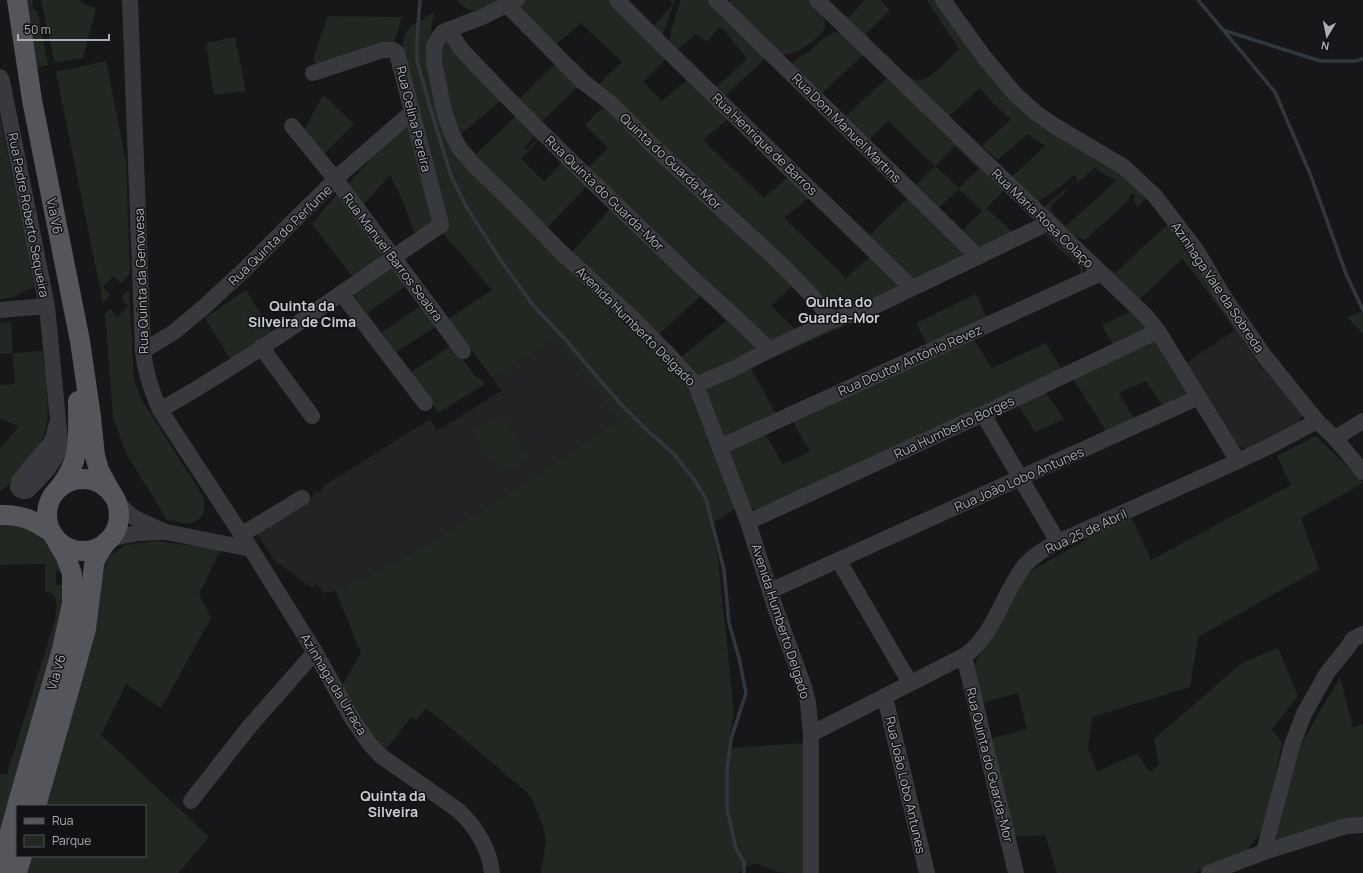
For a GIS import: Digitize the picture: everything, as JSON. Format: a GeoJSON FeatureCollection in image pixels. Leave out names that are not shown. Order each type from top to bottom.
{"type":"FeatureCollection","features":[{"type":"Feature","properties":{"kind":"main road","name":"Via V6"},"geometry":{"type":"LineString","coordinates":[[5,0],[32,100]]}},
{"type":"Feature","properties":{"kind":"main road","name":"Via V6"},"geometry":{"type":"LineString","coordinates":[[17,0],[32,100],[78,331],[91,417],[95,456],[99,470],[114,497]]}},
{"type":"Feature","properties":{"kind":"main road","name":"Via V6"},"geometry":{"type":"LineString","coordinates":[[58,489],[74,465],[78,447],[78,331]]}},
{"type":"Feature","properties":{"kind":"main road"},"geometry":{"type":"LineString","coordinates":[[84,479],[101,484],[114,497],[118,511],[118,520],[114,533],[107,541],[94,549],[82,550],[69,548],[35,522],[7,514],[43,501],[58,489],[73,481],[84,479]]}},
{"type":"Feature","properties":{"kind":"main road"},"geometry":{"type":"LineString","coordinates":[[54,536],[48,523],[47,512],[49,502],[58,489]]}},
{"type":"Feature","properties":{"kind":"main road","name":"Via V6"},"geometry":{"type":"LineString","coordinates":[[18,805],[62,649],[72,604],[72,574],[66,557],[54,536]]}},
{"type":"Feature","properties":{"kind":"main road","name":"Via V6"},"geometry":{"type":"LineString","coordinates":[[36,805],[86,630],[94,565],[96,558],[107,541]]}},
{"type":"Feature","properties":{"kind":"main road","name":"Via V6"},"geometry":{"type":"LineString","coordinates":[[0,867],[16,811]]}},
{"type":"Feature","properties":{"kind":"main road"},"geometry":{"type":"LineString","coordinates":[[17,873],[22,857]]}},
{"type":"Feature","properties":{"kind":"street","name":"Rua Quinta da Genovesa"},"geometry":{"type":"LineString","coordinates":[[130,0],[143,351],[148,381],[160,410],[251,549]]}},
{"type":"Feature","properties":{"kind":"street","name":"Rua Henrique de Barros"},"geometry":{"type":"LineString","coordinates":[[617,0],[912,288]]}},
{"type":"Feature","properties":{"kind":"street","name":"Rua Dom Manuel Martins"},"geometry":{"type":"LineString","coordinates":[[716,0],[978,257]]}},
{"type":"Feature","properties":{"kind":"street","name":"Rua Maria Rosa Colaço"},"geometry":{"type":"LineString","coordinates":[[817,0],[1147,317],[1158,331],[1238,462]]}},
{"type":"Feature","properties":{"kind":"street","name":"Azinhaga Vale da Sobreda"},"geometry":{"type":"LineString","coordinates":[[943,0],[984,56],[1016,95],[1035,112],[1055,126],[1124,167],[1155,196],[1197,251],[1244,327],[1263,354],[1318,421],[1335,438],[1363,472]]}},
{"type":"Feature","properties":{"kind":"street"},"geometry":{"type":"LineString","coordinates":[[450,29],[472,21],[512,2]]}},
{"type":"Feature","properties":{"kind":"street","name":"Quinta do Guarda-Mor"},"geometry":{"type":"LineString","coordinates":[[512,2],[583,82],[612,104],[655,148],[780,263],[813,297],[832,320]]}},
{"type":"Feature","properties":{"kind":"street","name":"Rua Quinta do Guarda-Mor"},"geometry":{"type":"LineString","coordinates":[[450,29],[461,49],[515,105],[682,268],[769,350]]}},
{"type":"Feature","properties":{"kind":"street","name":"Avenida Humberto Delgado"},"geometry":{"type":"LineString","coordinates":[[450,29],[443,32],[434,47],[434,62],[444,111],[452,134],[459,148],[474,166],[561,252],[632,319],[696,385],[748,522],[781,625],[808,702],[811,734],[811,873]]}},
{"type":"Feature","properties":{"kind":"street","name":"Rua Celina Pereira"},"geometry":{"type":"LineString","coordinates":[[313,73],[383,50],[393,50],[399,57],[441,225],[394,257]]}},
{"type":"Feature","properties":{"kind":"street","name":"Rua Padre Roberto Sequeira"},"geometry":{"type":"LineString","coordinates":[[0,77],[47,306],[57,423],[50,455]]}},
{"type":"Feature","properties":{"kind":"street","name":"Rua Quinta do Perfume"},"geometry":{"type":"LineString","coordinates":[[143,351],[174,332],[204,308],[355,161],[412,112]]}},
{"type":"Feature","properties":{"kind":"street","name":"Rua Manuel Barros Seabra"},"geometry":{"type":"LineString","coordinates":[[292,126],[336,180],[463,351]]}},
{"type":"Feature","properties":{"kind":"street"},"geometry":{"type":"LineString","coordinates":[[696,385],[733,369],[832,320],[869,309],[1048,223]]}},
{"type":"Feature","properties":{"kind":"street"},"geometry":{"type":"LineString","coordinates":[[160,410],[200,387],[394,257]]}},
{"type":"Feature","properties":{"kind":"street","name":"Rua Doutor António Revez"},"geometry":{"type":"LineString","coordinates":[[720,447],[1101,273]]}},
{"type":"Feature","properties":{"kind":"street"},"geometry":{"type":"LineString","coordinates":[[341,293],[425,403]]}},
{"type":"Feature","properties":{"kind":"street"},"geometry":{"type":"LineString","coordinates":[[0,310],[47,306]]}},
{"type":"Feature","properties":{"kind":"street","name":"Rua Humberto Borges"},"geometry":{"type":"LineString","coordinates":[[748,522],[983,414],[1158,331]]}},
{"type":"Feature","properties":{"kind":"street"},"geometry":{"type":"LineString","coordinates":[[261,347],[312,416]]}},
{"type":"Feature","properties":{"kind":"street","name":"Rua João Lobo Antunes"},"geometry":{"type":"LineString","coordinates":[[770,591],[1199,397]]}},
{"type":"Feature","properties":{"kind":"street"},"geometry":{"type":"LineString","coordinates":[[983,414],[1058,542]]}},
{"type":"Feature","properties":{"kind":"street","name":"Rua 25 de Abril"},"geometry":{"type":"LineString","coordinates":[[811,734],[885,697],[973,650],[987,632],[1026,564],[1041,552],[1058,542],[1238,462],[1318,421]]}},
{"type":"Feature","properties":{"kind":"street"},"geometry":{"type":"LineString","coordinates":[[1335,438],[1363,421]]}},
{"type":"Feature","properties":{"kind":"street"},"geometry":{"type":"LineString","coordinates":[[114,497],[130,514],[139,520],[166,532],[251,549]]}},
{"type":"Feature","properties":{"kind":"street"},"geometry":{"type":"LineString","coordinates":[[241,535],[302,498]]}},
{"type":"Feature","properties":{"kind":"street"},"geometry":{"type":"LineString","coordinates":[[107,541],[138,533],[166,532]]}},
{"type":"Feature","properties":{"kind":"street","name":"Azinhaga da Urraca"},"geometry":{"type":"LineString","coordinates":[[251,549],[315,652],[353,720],[381,756],[460,811],[471,822],[478,833],[490,861],[492,873]]}},
{"type":"Feature","properties":{"kind":"street"},"geometry":{"type":"LineString","coordinates":[[839,560],[910,683]]}},
{"type":"Feature","properties":{"kind":"street"},"geometry":{"type":"LineString","coordinates":[[1264,852],[1292,745],[1304,714],[1327,673],[1348,648],[1353,639],[1363,634]]}},
{"type":"Feature","properties":{"kind":"street"},"geometry":{"type":"LineString","coordinates":[[191,800],[249,728],[315,652]]}},
{"type":"Feature","properties":{"kind":"street","name":"Rua Quinta do Guarda-Mor"},"geometry":{"type":"LineString","coordinates":[[964,656],[1016,873]]}},
{"type":"Feature","properties":{"kind":"street","name":"Rua João Lobo Antunes"},"geometry":{"type":"LineString","coordinates":[[885,697],[927,873]]}},
{"type":"Feature","properties":{"kind":"street"},"geometry":{"type":"LineString","coordinates":[[1209,873],[1264,852],[1346,826],[1363,824]]}},
{"type":"Feature","properties":{"kind":"shaded area"},"geometry":{"type":"Polygon","coordinates":[[[1235,330],[1263,371],[1266,369],[1301,411],[1299,421],[1265,445],[1249,449],[1241,447],[1234,442],[1186,363],[1235,330]]]}},
{"type":"Feature","properties":{"kind":"shaded area"},"geometry":{"type":"Polygon","coordinates":[[[556,338],[617,420],[535,476],[428,544],[372,574],[336,591],[323,593],[317,584],[311,587],[275,561],[257,534],[306,505],[316,491],[319,493],[324,486],[430,419],[437,431],[501,391],[493,379],[556,338]]]}},
{"type":"Feature","properties":{"kind":"green space"},"geometry":{"type":"Polygon","coordinates":[[[24,0],[34,0],[32,1],[34,10],[37,10],[48,65],[35,68],[24,0]]]}},
{"type":"Feature","properties":{"kind":"green space"},"geometry":{"type":"Polygon","coordinates":[[[41,0],[79,0],[86,5],[96,8],[83,58],[60,62],[54,60],[41,0]]]}},
{"type":"Feature","properties":{"kind":"green space"},"geometry":{"type":"Polygon","coordinates":[[[457,0],[506,0],[487,9],[475,10],[463,6],[457,0]]]}},
{"type":"Feature","properties":{"kind":"green space"},"geometry":{"type":"Polygon","coordinates":[[[523,0],[611,0],[811,196],[784,218],[846,278],[870,256],[900,287],[838,314],[568,60],[570,57],[599,84],[622,62],[581,23],[557,44],[563,50],[555,48],[519,5],[523,0]],[[666,59],[643,82],[662,101],[687,80],[666,59]],[[728,119],[703,140],[764,198],[788,177],[728,119]]]}},
{"type":"Feature","properties":{"kind":"green space"},"geometry":{"type":"Polygon","coordinates":[[[669,0],[674,0],[672,9],[663,35],[651,29],[673,4],[669,0]]]}},
{"type":"Feature","properties":{"kind":"green space"},"geometry":{"type":"Polygon","coordinates":[[[681,0],[709,0],[767,57],[724,97],[715,88],[747,59],[724,30],[719,27],[707,42],[696,34],[677,50],[670,44],[672,27],[681,0]]]}},
{"type":"Feature","properties":{"kind":"green space"},"geometry":{"type":"Polygon","coordinates":[[[731,0],[809,0],[823,15],[825,28],[816,38],[800,50],[781,55],[727,4],[731,0]]]}},
{"type":"Feature","properties":{"kind":"green space"},"geometry":{"type":"Polygon","coordinates":[[[865,0],[880,0],[890,10],[866,34],[869,37],[867,38],[846,19],[846,15],[849,17],[865,0]]]}},
{"type":"Feature","properties":{"kind":"green space"},"geometry":{"type":"Polygon","coordinates":[[[927,0],[938,0],[999,83],[1111,164],[1146,198],[1137,207],[1133,200],[1135,195],[1131,194],[1127,202],[1085,240],[1069,235],[1044,207],[1065,190],[1068,190],[1053,204],[1051,208],[1054,215],[1066,226],[1116,181],[1095,168],[1076,184],[1076,176],[1072,176],[1064,184],[1038,202],[1012,177],[1045,146],[1028,134],[997,160],[982,146],[1011,119],[995,105],[980,88],[947,118],[885,56],[886,53],[908,75],[915,80],[920,80],[926,78],[945,64],[959,49],[927,0]]]}},
{"type":"Feature","properties":{"kind":"green space"},"geometry":{"type":"Polygon","coordinates":[[[434,12],[429,41],[444,127],[691,391],[737,508],[711,524],[718,559],[734,713],[728,748],[804,743],[803,873],[778,872],[762,865],[754,864],[749,865],[738,873],[541,873],[546,841],[542,823],[530,795],[426,708],[416,720],[411,717],[386,749],[369,730],[341,687],[361,653],[336,591],[372,574],[428,544],[535,476],[617,420],[556,338],[493,379],[448,319],[492,290],[442,232],[403,55],[404,38],[407,32],[415,24],[434,12]]]}},
{"type":"Feature","properties":{"kind":"green space"},"geometry":{"type":"Polygon","coordinates":[[[328,16],[402,17],[395,41],[318,64],[314,62],[313,59],[328,16]]]}},
{"type":"Feature","properties":{"kind":"green space"},"geometry":{"type":"Polygon","coordinates":[[[836,32],[844,35],[852,40],[865,53],[821,94],[845,117],[889,76],[1005,188],[986,208],[1015,234],[988,249],[984,250],[974,248],[796,72],[793,64],[794,61],[798,57],[809,52],[832,33],[836,32]],[[888,121],[869,140],[916,185],[935,166],[888,121]],[[955,146],[935,166],[959,188],[979,169],[955,146]],[[959,189],[939,207],[963,230],[982,211],[959,189]]]}},
{"type":"Feature","properties":{"kind":"green space"},"geometry":{"type":"Polygon","coordinates":[[[235,37],[246,91],[214,95],[206,43],[235,37]]]}},
{"type":"Feature","properties":{"kind":"green space"},"geometry":{"type":"Polygon","coordinates":[[[448,40],[535,134],[524,149],[527,149],[539,138],[757,343],[755,353],[695,377],[679,359],[726,321],[702,295],[658,335],[571,253],[611,208],[588,185],[546,229],[505,188],[457,134],[439,65],[441,41],[448,40]],[[502,100],[461,134],[476,154],[517,115],[502,100]],[[540,139],[521,159],[544,182],[563,161],[540,139]]]}},
{"type":"Feature","properties":{"kind":"green space"},"geometry":{"type":"Polygon","coordinates":[[[106,61],[126,162],[130,274],[121,283],[113,276],[103,287],[110,295],[103,303],[56,72],[106,61]]]}},
{"type":"Feature","properties":{"kind":"green space"},"geometry":{"type":"Polygon","coordinates":[[[557,62],[582,83],[540,123],[518,100],[557,62]]]}},
{"type":"Feature","properties":{"kind":"green space"},"geometry":{"type":"Polygon","coordinates":[[[323,95],[354,124],[324,154],[304,130],[323,95]]]}},
{"type":"Feature","properties":{"kind":"green space"},"geometry":{"type":"Polygon","coordinates":[[[604,106],[792,286],[771,306],[797,331],[774,344],[588,168],[608,148],[585,125],[604,106]]]}},
{"type":"Feature","properties":{"kind":"green space"},"geometry":{"type":"Polygon","coordinates":[[[735,107],[822,190],[822,192],[735,107]]]}},
{"type":"Feature","properties":{"kind":"green space"},"geometry":{"type":"Polygon","coordinates":[[[0,117],[35,287],[12,298],[0,299],[0,117]]]}},
{"type":"Feature","properties":{"kind":"green space"},"geometry":{"type":"Polygon","coordinates":[[[407,124],[435,220],[415,233],[402,199],[390,175],[363,205],[348,186],[378,151],[407,124]]]}},
{"type":"Feature","properties":{"kind":"green space"},"geometry":{"type":"Polygon","coordinates":[[[337,194],[382,253],[379,260],[352,276],[312,224],[337,194]]]}},
{"type":"Feature","properties":{"kind":"green space"},"geometry":{"type":"Polygon","coordinates":[[[827,194],[870,235],[908,198],[965,255],[920,279],[910,279],[826,196],[827,194]]]}},
{"type":"Feature","properties":{"kind":"green space"},"geometry":{"type":"Polygon","coordinates":[[[1168,224],[1176,229],[1183,238],[1259,356],[1302,409],[1303,413],[1299,421],[1301,411],[1267,369],[1264,371],[1183,259],[1138,301],[1109,271],[1109,268],[1115,273],[1168,224]]]}},
{"type":"Feature","properties":{"kind":"green space"},"geometry":{"type":"Polygon","coordinates":[[[1046,233],[1080,265],[1083,269],[1083,274],[1079,276],[1081,270],[1079,267],[1044,234],[1046,233]]]}},
{"type":"Feature","properties":{"kind":"green space"},"geometry":{"type":"Polygon","coordinates":[[[391,267],[406,286],[367,313],[354,295],[355,290],[391,267]]]}},
{"type":"Feature","properties":{"kind":"green space"},"geometry":{"type":"Polygon","coordinates":[[[128,290],[134,379],[136,386],[143,402],[203,496],[205,505],[203,513],[195,522],[184,523],[167,520],[126,453],[113,417],[105,314],[110,309],[118,317],[128,306],[121,298],[128,290]]]}},
{"type":"Feature","properties":{"kind":"green space"},"geometry":{"type":"Polygon","coordinates":[[[246,290],[271,331],[230,359],[205,318],[246,290]]]}},
{"type":"Feature","properties":{"kind":"green space"},"geometry":{"type":"Polygon","coordinates":[[[976,294],[987,319],[1000,313],[999,316],[887,366],[870,377],[839,388],[793,408],[739,436],[727,439],[722,438],[711,415],[707,401],[707,394],[713,382],[827,327],[876,309],[879,310],[751,368],[776,414],[928,346],[916,323],[976,294]]]}},
{"type":"Feature","properties":{"kind":"green space"},"geometry":{"type":"Polygon","coordinates":[[[421,306],[436,326],[396,352],[382,332],[421,306]]]}},
{"type":"Feature","properties":{"kind":"green space"},"geometry":{"type":"Polygon","coordinates":[[[1130,310],[1138,316],[1147,327],[1146,333],[1139,338],[1116,347],[980,411],[926,434],[888,453],[879,455],[838,476],[793,494],[792,497],[770,507],[758,510],[749,506],[746,502],[728,453],[728,448],[731,445],[842,392],[873,381],[875,384],[893,377],[944,346],[995,326],[1003,326],[974,340],[992,368],[1046,343],[1062,370],[1114,346],[1102,325],[1128,313],[1130,310]],[[793,422],[766,435],[783,464],[810,452],[793,422]]]}},
{"type":"Feature","properties":{"kind":"green space"},"geometry":{"type":"Polygon","coordinates":[[[1363,311],[1363,334],[1347,317],[1363,311]]]}},
{"type":"Feature","properties":{"kind":"green space"},"geometry":{"type":"Polygon","coordinates":[[[11,322],[13,353],[0,354],[0,323],[11,322]]]}},
{"type":"Feature","properties":{"kind":"green space"},"geometry":{"type":"Polygon","coordinates":[[[1149,339],[1157,340],[1165,351],[1176,374],[1190,393],[1187,398],[1027,471],[1023,472],[1020,471],[991,421],[993,416],[992,421],[1023,470],[1026,471],[1107,433],[1074,380],[1053,389],[1073,376],[1149,339]],[[1146,381],[1119,393],[1135,420],[1163,406],[1146,381]]]}},
{"type":"Feature","properties":{"kind":"green space"},"geometry":{"type":"Polygon","coordinates":[[[451,346],[476,377],[481,379],[485,384],[438,413],[411,372],[451,346]]]}},
{"type":"Feature","properties":{"kind":"green space"},"geometry":{"type":"Polygon","coordinates":[[[43,351],[48,399],[47,424],[44,435],[36,452],[6,487],[0,491],[0,449],[19,426],[0,419],[0,385],[15,384],[13,353],[43,351]]]}},
{"type":"Feature","properties":{"kind":"green space"},"geometry":{"type":"Polygon","coordinates":[[[1046,393],[1064,419],[1035,432],[1018,405],[993,416],[1005,406],[1023,398],[1046,393]]]}},
{"type":"Feature","properties":{"kind":"green space"},"geometry":{"type":"Polygon","coordinates":[[[501,413],[529,458],[501,475],[473,431],[501,413]]]}},
{"type":"Feature","properties":{"kind":"green space"},"geometry":{"type":"Polygon","coordinates":[[[1316,436],[1363,482],[1301,518],[1319,569],[1198,637],[1190,687],[1092,717],[1088,749],[1097,772],[1137,753],[1149,772],[1159,765],[1154,739],[1242,663],[1278,648],[1298,696],[1272,729],[1282,743],[1264,830],[1245,852],[1194,873],[1057,873],[1045,835],[1013,837],[990,739],[1027,729],[1018,693],[982,703],[974,666],[1021,577],[1130,514],[1151,560],[1291,485],[1277,456],[1316,436]]]}},
{"type":"Feature","properties":{"kind":"green space"},"geometry":{"type":"Polygon","coordinates":[[[0,524],[19,525],[37,533],[54,554],[63,571],[56,571],[56,585],[65,585],[63,608],[0,837],[0,774],[7,774],[55,620],[56,602],[53,595],[45,592],[45,564],[0,565],[0,524]]]}},
{"type":"Feature","properties":{"kind":"green space"},"geometry":{"type":"Polygon","coordinates":[[[154,541],[221,549],[199,594],[211,618],[161,708],[126,684],[101,735],[209,837],[178,873],[28,873],[33,857],[146,857],[146,805],[45,805],[66,724],[90,655],[98,613],[101,577],[108,558],[125,545],[154,541]]]}},
{"type":"Feature","properties":{"kind":"green space"},"geometry":{"type":"Polygon","coordinates":[[[1340,677],[1353,728],[1363,724],[1363,819],[1276,842],[1290,763],[1340,677]]]}},
{"type":"Feature","properties":{"kind":"waterway"},"geometry":{"type":"LineString","coordinates":[[420,0],[417,61],[451,176],[467,208],[504,265],[532,304],[564,338],[619,402],[674,454],[695,481],[706,499],[724,570],[729,623],[739,658],[746,693],[731,739],[727,770],[727,808],[736,849],[744,862],[744,873]]}},
{"type":"Feature","properties":{"kind":"waterway"},"geometry":{"type":"LineString","coordinates":[[1198,0],[1275,92],[1311,176],[1346,274],[1363,310]]}},
{"type":"Feature","properties":{"kind":"waterway"},"geometry":{"type":"LineString","coordinates":[[1223,30],[1320,61],[1355,61],[1363,59]]}},
{"type":"Feature","properties":{"kind":"district","name":"Quinta do Guarda-Mor"},"geometry":{"type":"Point","coordinates":[839,310]}},
{"type":"Feature","properties":{"kind":"district","name":"Quinta da Silveira de Cima"},"geometry":{"type":"Point","coordinates":[302,314]}},
{"type":"Feature","properties":{"kind":"district","name":"Quinta da Silveira"},"geometry":{"type":"Point","coordinates":[393,804]}}]}
